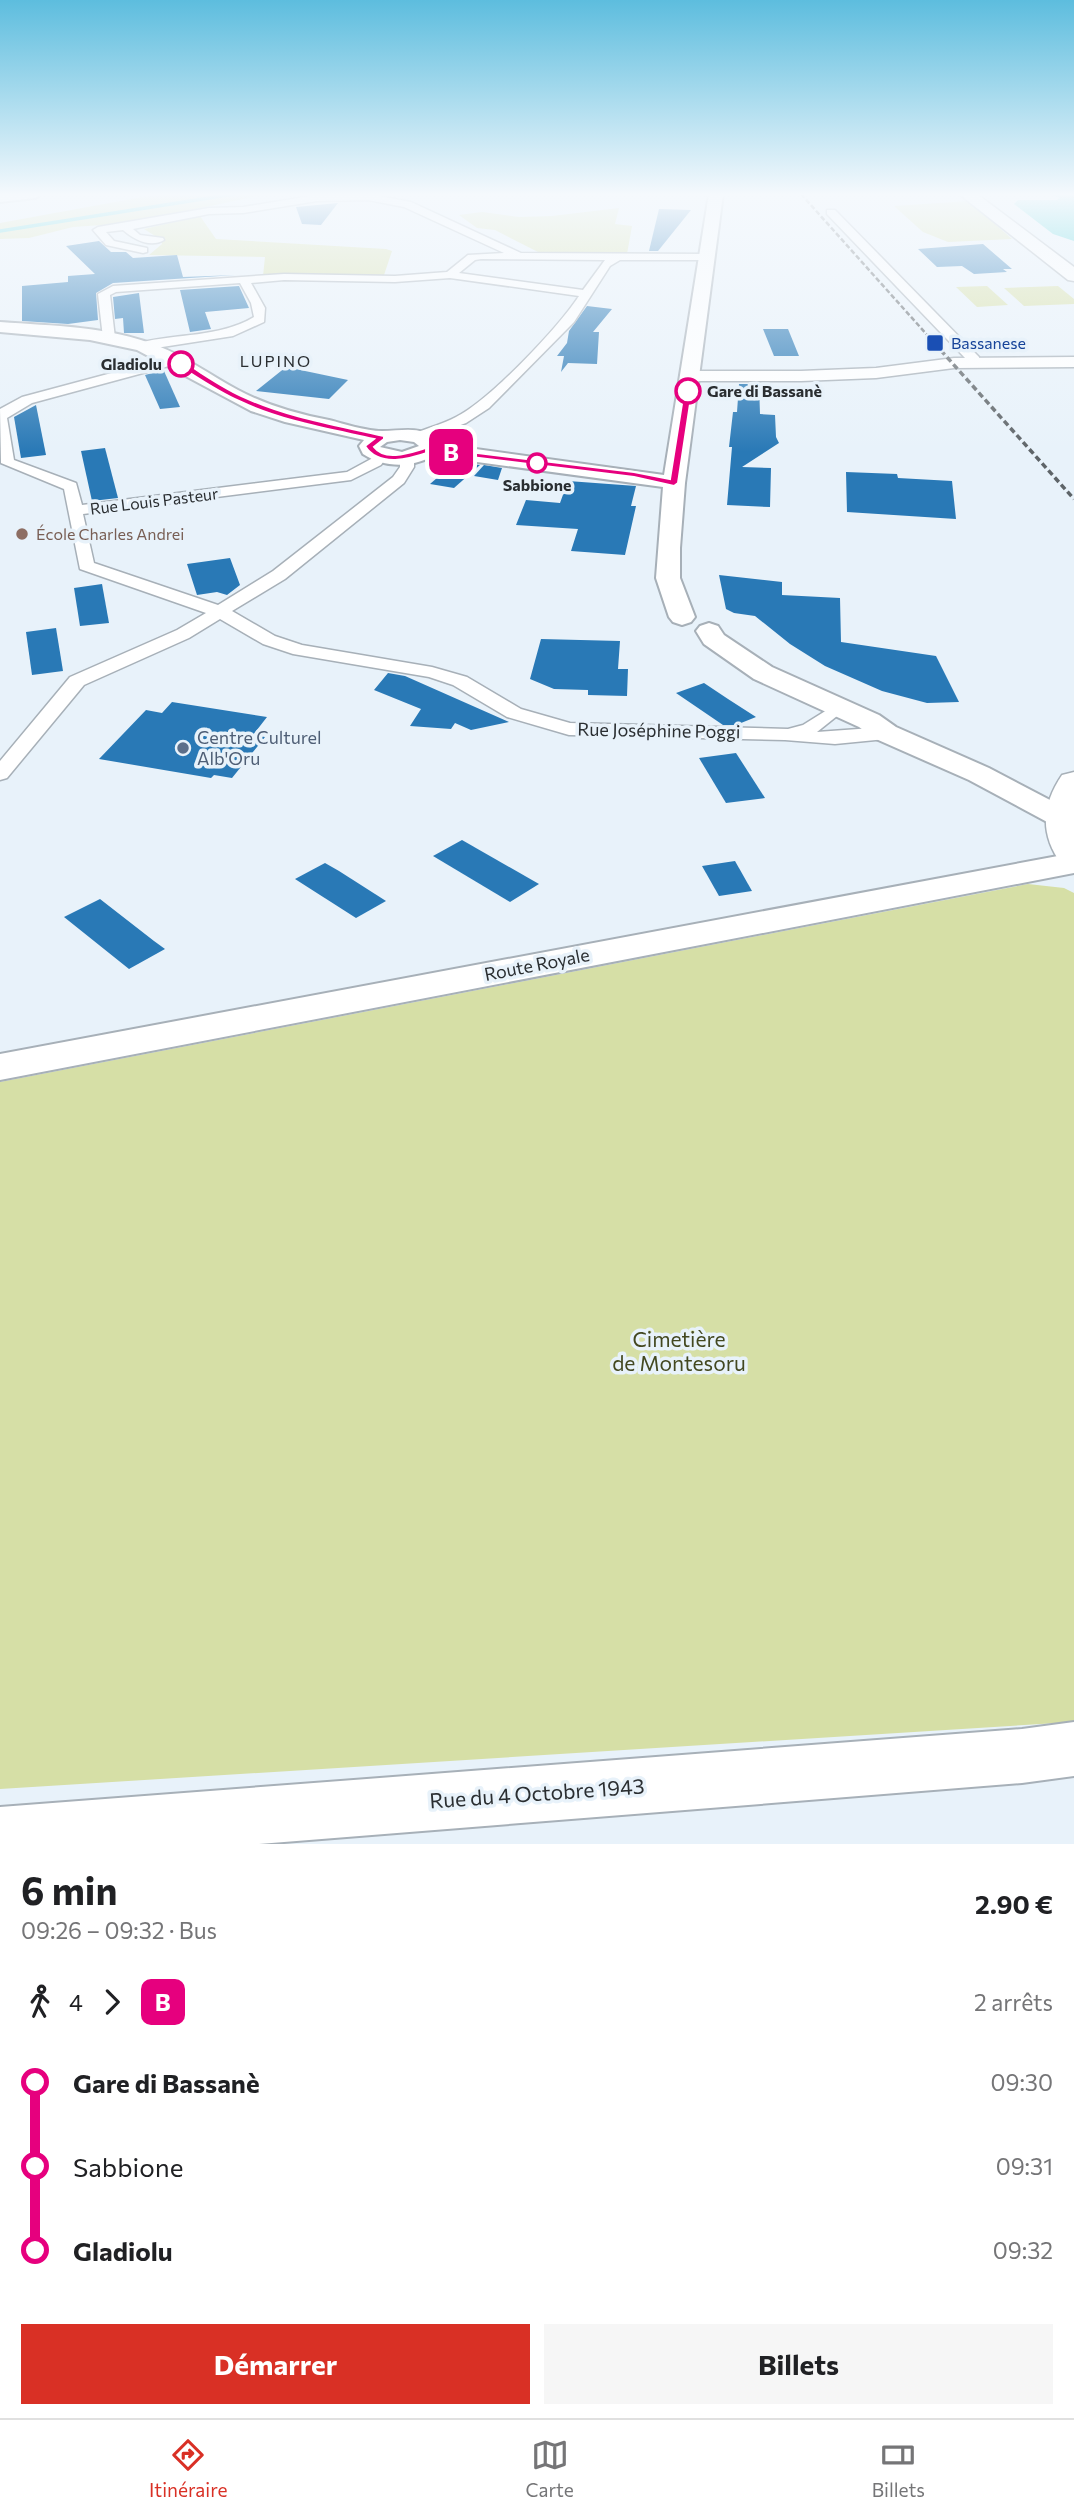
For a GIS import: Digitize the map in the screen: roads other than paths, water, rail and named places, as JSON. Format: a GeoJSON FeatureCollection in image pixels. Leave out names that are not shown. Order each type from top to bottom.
{"type":"FeatureCollection","features":[{"type":"Feature","properties":{"kind":"main road"},"geometry":{"type":"LineString","coordinates":[[705,280],[675,477],[668,578],[695,627],[736,670],[823,726],[886,733]]}},
{"type":"Feature","properties":{"kind":"main road"},"geometry":{"type":"LineString","coordinates":[[0,327],[109,338],[143,346],[175,360],[240,399],[262,408],[407,457],[424,443]]}},
{"type":"Feature","properties":{"kind":"main road"},"geometry":{"type":"LineString","coordinates":[[380,447],[400,434],[424,443],[634,475],[675,477]]}},
{"type":"Feature","properties":{"kind":"main road"},"geometry":{"type":"LineString","coordinates":[[695,627],[763,673],[869,721],[886,733],[979,774],[1060,817]]}},
{"type":"Feature","properties":{"kind":"main road"},"geometry":{"type":"LineString","coordinates":[[979,774],[1037,785],[1074,783]]}},
{"type":"Feature","properties":{"kind":"main road"},"geometry":{"type":"LineString","coordinates":[[1074,783],[1063,800],[1060,817],[1065,841],[1074,860]]}},
{"type":"Feature","properties":{"kind":"main road","name":"Route Royale"},"geometry":{"type":"LineString","coordinates":[[0,1067],[1074,860]]}},
{"type":"Feature","properties":{"kind":"main road","name":"Rue du 4 Octobre 1943"},"geometry":{"type":"LineString","coordinates":[[0,1836],[1021,1756],[1074,1749]]}},
{"type":"Feature","properties":{"kind":"street"},"geometry":{"type":"LineString","coordinates":[[109,338],[104,295],[106,291],[231,280]]}},
{"type":"Feature","properties":{"kind":"street"},"geometry":{"type":"LineString","coordinates":[[143,346],[157,341],[222,335],[252,325],[260,319],[261,314],[244,280]]}},
{"type":"Feature","properties":{"kind":"street"},"geometry":{"type":"LineString","coordinates":[[487,280],[588,294]]}},
{"type":"Feature","properties":{"kind":"street"},"geometry":{"type":"LineString","coordinates":[[424,443],[484,405],[568,321],[596,280]]}},
{"type":"Feature","properties":{"kind":"street"},"geometry":{"type":"LineString","coordinates":[[897,280],[970,355],[974,360],[971,362]]}},
{"type":"Feature","properties":{"kind":"street","name":"Rue Louis Pasteur"},"geometry":{"type":"LineString","coordinates":[[175,360],[27,400],[8,409],[0,417],[4,454],[8,463],[71,486],[75,510],[351,476],[376,462],[380,447]]}},
{"type":"Feature","properties":{"kind":"street"},"geometry":{"type":"LineString","coordinates":[[690,376],[876,373],[908,367],[971,362],[1074,362]]}},
{"type":"Feature","properties":{"kind":"street"},"geometry":{"type":"LineString","coordinates":[[0,774],[77,681],[183,634],[279,575],[399,480],[407,467],[407,457]]}},
{"type":"Feature","properties":{"kind":"street","name":"Rue Joséphine Poggi"},"geometry":{"type":"LineString","coordinates":[[75,510],[86,566],[221,612],[269,640],[299,650],[432,672],[460,681],[514,713],[569,729],[785,734],[806,738],[823,726]]}},
{"type":"Feature","properties":{"kind":"railway"},"geometry":{"type":"LineString","coordinates":[[878,280],[929,337]]}},
{"type":"Feature","properties":{"kind":"railway"},"geometry":{"type":"LineString","coordinates":[[928,336],[1074,499]]}},
{"type":"Feature","properties":{"kind":"place","name":"Bassanese"},"geometry":{"type":"Point","coordinates":[935,343]}},
{"type":"Feature","properties":{"kind":"place","name":"Gladiolu"},"geometry":{"type":"Point","coordinates":[181,364]}},
{"type":"Feature","properties":{"kind":"place","name":"Gare di Bassanè"},"geometry":{"type":"Point","coordinates":[688,391]}},
{"type":"Feature","properties":{"kind":"place","name":"Sabbione"},"geometry":{"type":"Point","coordinates":[537,463]}},
{"type":"Feature","properties":{"kind":"place","name":"École Charles Andrei"},"geometry":{"type":"Point","coordinates":[22,534]}},
{"type":"Feature","properties":{"kind":"place","name":"Centre Culturel Alb'Oru"},"geometry":{"type":"Point","coordinates":[183,748]}},
{"type":"Feature","properties":{"kind":"district","name":"LUPINO"},"geometry":{"type":"Point","coordinates":[276,361]}},
{"type":"Feature","properties":{"kind":"park label","name":"Cimetière de Montesoru"},"geometry":{"type":"Point","coordinates":[679,1352]}}]}
